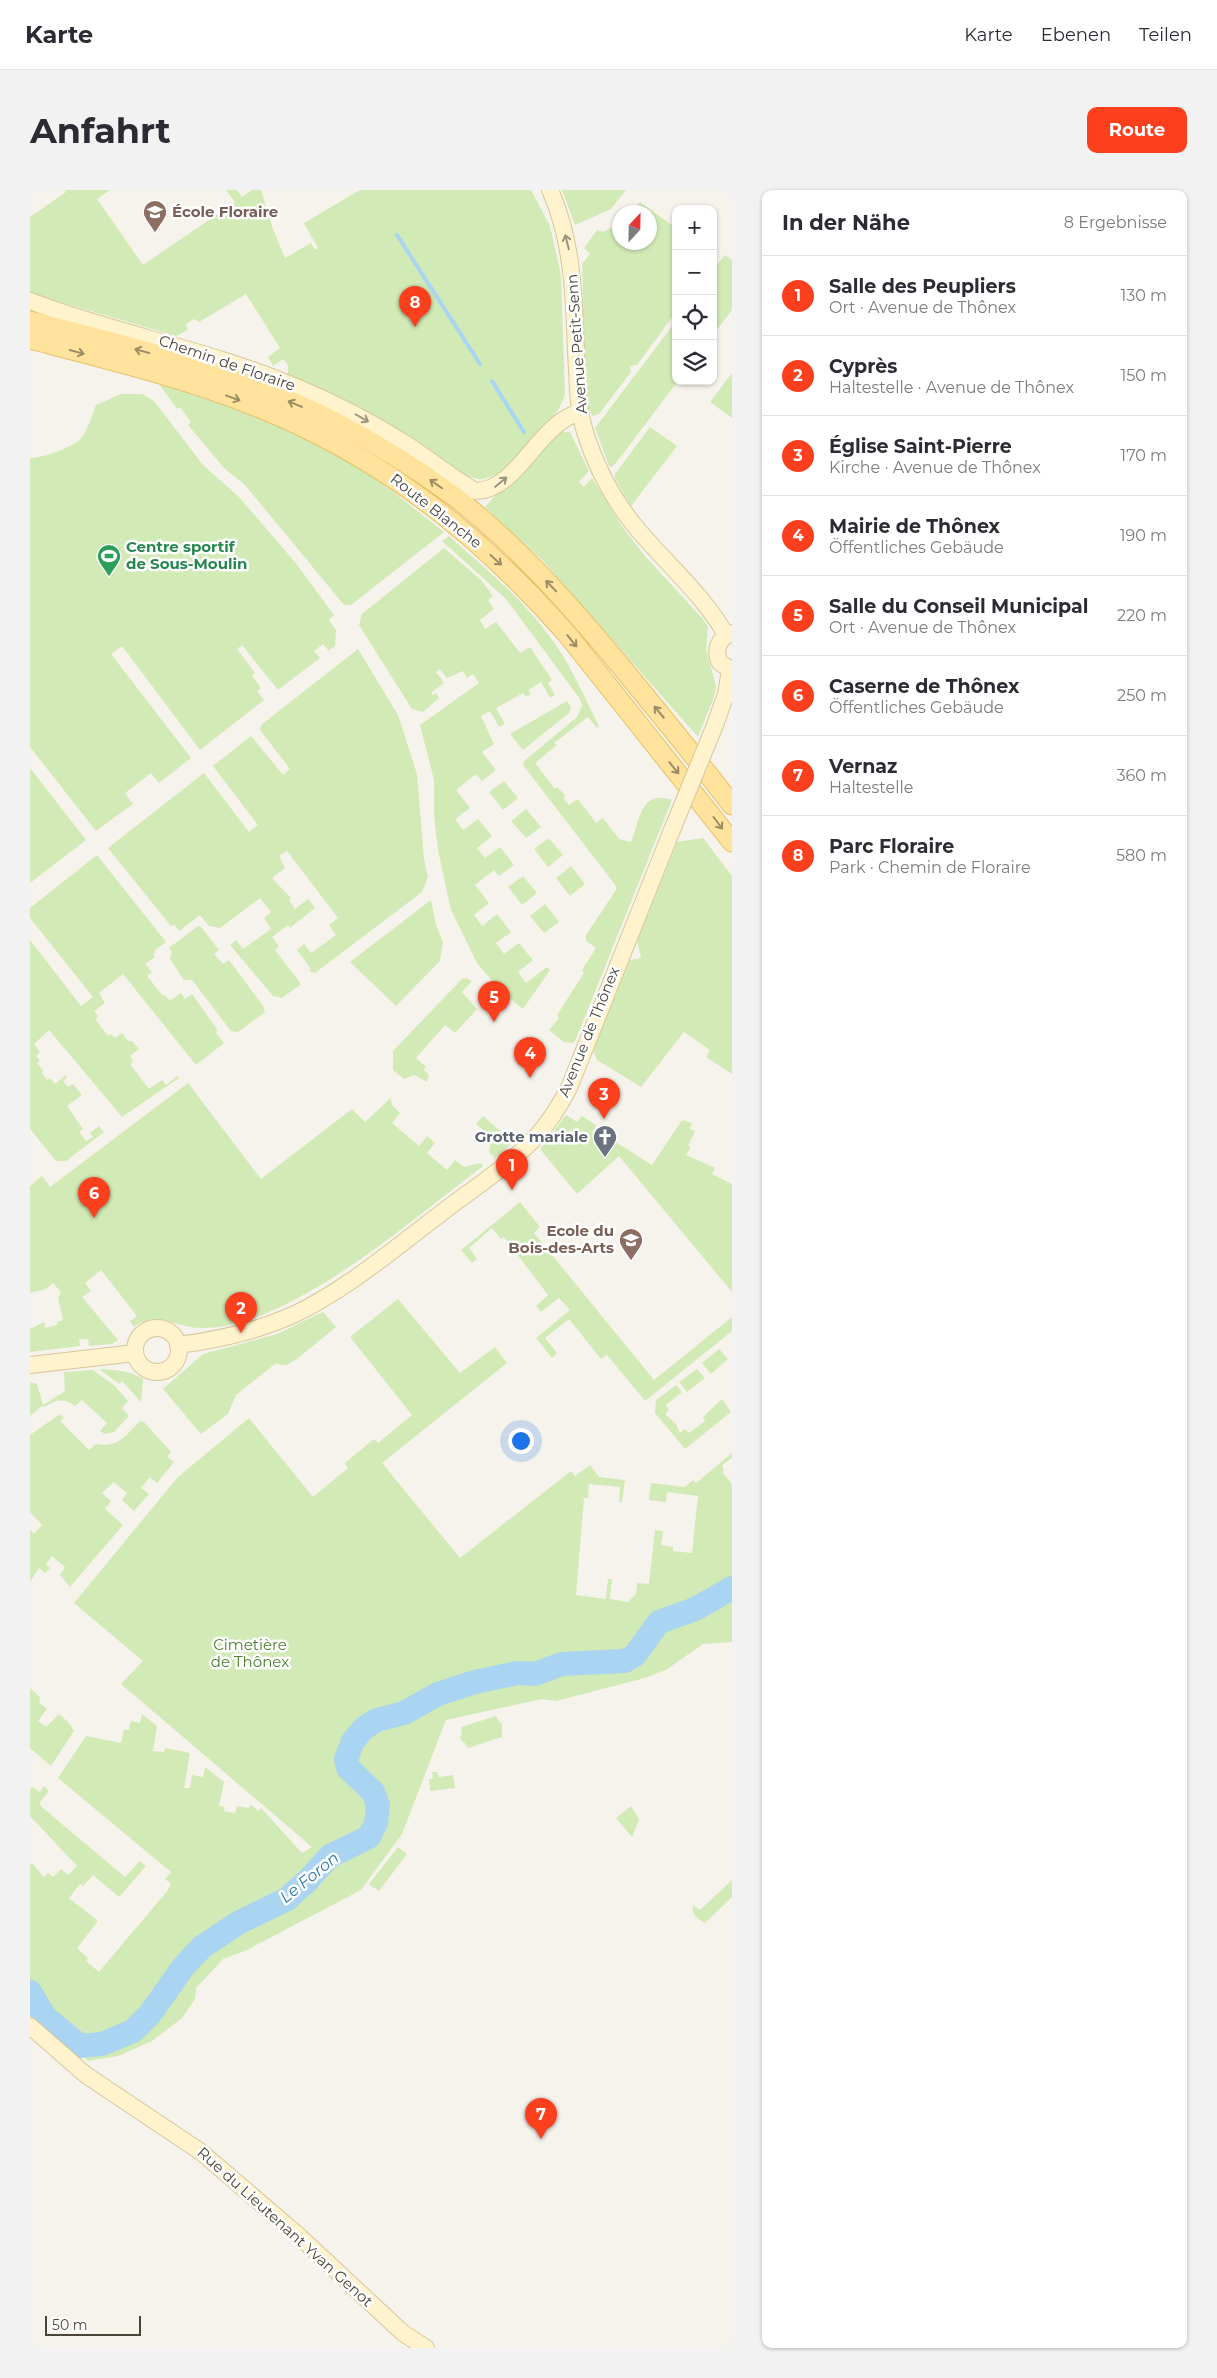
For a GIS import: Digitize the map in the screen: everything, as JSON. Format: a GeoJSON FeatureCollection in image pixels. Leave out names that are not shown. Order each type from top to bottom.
{"type":"FeatureCollection","features":[{"type":"Feature","properties":{"kind":"main road","name":"Route Blanche"},"geometry":{"type":"LineString","coordinates":[[30,321],[167,358],[225,376],[297,404],[362,437],[420,473],[483,521],[555,589],[668,722],[732,805]]}},
{"type":"Feature","properties":{"kind":"main road","name":"Route Blanche"},"geometry":{"type":"LineString","coordinates":[[30,339],[141,369],[252,405],[327,438],[382,469],[408,487],[465,532],[540,604],[567,634],[732,842]]}},
{"type":"Feature","properties":{"kind":"street","name":"Avenue Petit-Senn"},"geometry":{"type":"LineString","coordinates":[[550,190],[558,208],[569,248],[573,282],[580,412],[592,450],[616,500],[637,530],[713,613],[729,634]]}},
{"type":"Feature","properties":{"kind":"street","name":"Chemin de Floraire"},"geometry":{"type":"LineString","coordinates":[[30,301],[64,314],[209,355],[271,376],[353,413],[406,444],[475,491],[493,488],[505,479],[557,422],[569,415],[580,412]]}},
{"type":"Feature","properties":{"kind":"street"},"geometry":{"type":"LineString","coordinates":[[729,634],[718,645],[716,651],[720,663],[731,670]]}},
{"type":"Feature","properties":{"kind":"street","name":"Avenue de Thônex"},"geometry":{"type":"LineString","coordinates":[[178,1345],[220,1338],[273,1324],[320,1300],[409,1237],[510,1160],[536,1136],[553,1115],[569,1088],[715,725],[726,694],[731,670]]}},
{"type":"Feature","properties":{"kind":"street"},"geometry":{"type":"LineString","coordinates":[[154,1328],[168,1332],[178,1345],[176,1361],[162,1371],[149,1371],[144,1368],[135,1353],[138,1338],[147,1330],[154,1328]]}},
{"type":"Feature","properties":{"kind":"street"},"geometry":{"type":"LineString","coordinates":[[30,1365],[135,1353]]}},
{"type":"Feature","properties":{"kind":"street","name":"Rue du Lieutenant Yvan Genot"},"geometry":{"type":"LineString","coordinates":[[30,2026],[86,2075],[201,2152],[299,2236],[351,2287],[421,2345]]}},
{"type":"Feature","properties":{"kind":"green space"},"geometry":{"type":"Polygon","coordinates":[[[65,190],[110,190],[97,199],[143,265],[235,202],[226,190],[237,190],[242,197],[252,190],[261,190],[273,229],[285,258],[311,243],[315,250],[318,248],[304,223],[360,190],[531,190],[550,226],[561,276],[565,395],[545,428],[500,474],[483,479],[465,475],[423,445],[380,419],[288,375],[288,365],[283,359],[273,366],[268,357],[280,348],[246,294],[199,322],[194,319],[186,324],[188,330],[176,336],[30,292],[30,217],[66,192],[65,190]]]}},
{"type":"Feature","properties":{"kind":"green space"},"geometry":{"type":"Polygon","coordinates":[[[562,190],[626,190],[614,205],[612,205],[611,209],[575,225],[562,190]]]}},
{"type":"Feature","properties":{"kind":"green space"},"geometry":{"type":"Polygon","coordinates":[[[657,214],[672,225],[672,317],[637,365],[630,366],[631,372],[599,414],[593,416],[589,406],[584,369],[582,264],[590,254],[584,248],[597,230],[603,232],[612,228],[612,250],[657,250],[657,214]]]}},
{"type":"Feature","properties":{"kind":"green space"},"geometry":{"type":"Polygon","coordinates":[[[725,255],[732,260],[732,310],[717,330],[717,295],[717,265],[725,255]]]}},
{"type":"Feature","properties":{"kind":"green space"},"geometry":{"type":"Polygon","coordinates":[[[672,326],[672,385],[675,385],[612,467],[609,466],[595,428],[672,326]]]}},
{"type":"Feature","properties":{"kind":"green space"},"geometry":{"type":"Polygon","coordinates":[[[732,373],[732,418],[710,402],[732,373]]]}},
{"type":"Feature","properties":{"kind":"green space"},"geometry":{"type":"Polygon","coordinates":[[[159,384],[249,415],[315,443],[364,471],[444,532],[351,605],[344,605],[245,485],[224,468],[188,425],[191,422],[180,407],[177,409],[159,384]]]}},
{"type":"Feature","properties":{"kind":"green space"},"geometry":{"type":"Polygon","coordinates":[[[121,394],[142,394],[154,401],[203,465],[239,497],[295,562],[334,615],[329,620],[336,630],[335,646],[329,651],[323,644],[314,651],[320,658],[278,690],[242,645],[237,649],[255,673],[252,676],[261,688],[257,691],[264,700],[200,750],[122,646],[111,654],[191,758],[159,783],[151,773],[125,793],[133,804],[96,831],[30,747],[30,458],[57,452],[77,442],[86,431],[96,405],[121,394]]]}},
{"type":"Feature","properties":{"kind":"green space"},"geometry":{"type":"Polygon","coordinates":[[[650,427],[677,446],[631,506],[615,479],[615,474],[650,427]]]}},
{"type":"Feature","properties":{"kind":"green space"},"geometry":{"type":"Polygon","coordinates":[[[561,432],[570,432],[589,471],[579,482],[584,487],[592,478],[621,525],[645,556],[703,619],[708,627],[706,649],[716,686],[714,697],[698,737],[543,561],[485,507],[536,450],[561,432]]]}},
{"type":"Feature","properties":{"kind":"green space"},"geometry":{"type":"Polygon","coordinates":[[[449,536],[500,582],[536,619],[569,666],[599,726],[597,728],[588,717],[554,743],[557,745],[535,763],[555,789],[557,787],[565,795],[564,799],[569,805],[578,799],[596,823],[603,818],[619,839],[631,842],[639,817],[647,803],[653,799],[661,798],[672,800],[573,1043],[564,1042],[549,1030],[559,1018],[557,1015],[584,973],[582,970],[596,948],[586,941],[586,935],[616,890],[616,886],[523,765],[524,761],[577,717],[582,706],[580,699],[506,599],[442,541],[449,536]]]}},
{"type":"Feature","properties":{"kind":"green space"},"geometry":{"type":"Polygon","coordinates":[[[444,548],[481,580],[493,596],[488,600],[494,609],[480,620],[485,629],[496,622],[520,653],[530,647],[552,680],[548,683],[555,695],[550,698],[541,682],[528,690],[531,694],[526,697],[523,693],[496,708],[505,724],[499,727],[490,711],[481,716],[494,744],[482,752],[496,770],[482,781],[476,774],[456,790],[470,808],[455,819],[463,830],[478,819],[492,836],[477,848],[485,858],[500,847],[514,865],[499,876],[494,870],[475,885],[489,903],[474,915],[482,926],[497,914],[511,932],[496,943],[504,954],[519,943],[533,960],[518,972],[526,983],[547,967],[550,970],[523,1009],[501,991],[477,963],[451,910],[438,850],[434,815],[434,780],[420,725],[479,683],[473,674],[467,678],[463,671],[447,678],[440,669],[436,672],[444,683],[431,693],[433,695],[436,693],[439,698],[423,712],[412,709],[359,625],[362,614],[444,548]]]}},
{"type":"Feature","properties":{"kind":"green space"},"geometry":{"type":"Polygon","coordinates":[[[358,649],[398,715],[417,774],[424,859],[428,877],[422,892],[315,973],[309,971],[311,969],[297,950],[304,944],[311,953],[336,935],[329,925],[338,918],[287,851],[279,856],[285,868],[272,878],[291,898],[289,900],[295,909],[308,899],[315,908],[290,928],[288,925],[272,937],[279,946],[275,950],[301,984],[282,998],[273,996],[230,945],[236,940],[243,949],[271,929],[264,918],[271,912],[260,898],[220,928],[209,926],[200,915],[179,931],[175,925],[171,926],[108,848],[204,773],[249,832],[258,825],[213,766],[251,736],[283,775],[290,769],[260,730],[261,725],[358,649]]]}},
{"type":"Feature","properties":{"kind":"green space"},"geometry":{"type":"Polygon","coordinates":[[[567,701],[571,707],[569,713],[523,750],[510,734],[567,701]]]}},
{"type":"Feature","properties":{"kind":"green space"},"geometry":{"type":"Polygon","coordinates":[[[30,768],[86,840],[30,883],[30,768]]]}},
{"type":"Feature","properties":{"kind":"green space"},"geometry":{"type":"Polygon","coordinates":[[[504,781],[518,798],[503,810],[489,792],[504,781]]]}},
{"type":"Feature","properties":{"kind":"green space"},"geometry":{"type":"Polygon","coordinates":[[[526,809],[541,827],[526,838],[511,821],[526,809]]]}},
{"type":"Feature","properties":{"kind":"green space"},"geometry":{"type":"Polygon","coordinates":[[[549,838],[563,855],[548,867],[534,849],[549,838]]]}},
{"type":"Feature","properties":{"kind":"green space"},"geometry":{"type":"Polygon","coordinates":[[[703,838],[732,876],[732,1074],[706,1057],[710,1050],[684,1032],[641,1087],[597,1060],[593,1050],[630,960],[641,958],[637,941],[677,842],[703,838]]]}},
{"type":"Feature","properties":{"kind":"green space"},"geometry":{"type":"Polygon","coordinates":[[[97,855],[166,942],[155,950],[154,958],[145,964],[152,972],[147,976],[163,996],[165,995],[170,1001],[181,993],[185,999],[192,994],[217,1029],[216,1033],[224,1043],[196,1065],[123,974],[99,993],[105,1003],[94,1011],[98,1016],[95,1019],[108,1036],[111,1034],[115,1038],[122,1033],[128,1041],[132,1041],[139,1049],[130,1056],[133,1061],[130,1064],[149,1089],[162,1080],[166,1085],[177,1076],[179,1078],[122,1117],[49,1030],[34,1044],[40,1052],[36,1056],[40,1061],[37,1063],[43,1071],[42,1073],[47,1080],[50,1078],[55,1084],[66,1075],[67,1077],[63,1081],[68,1087],[73,1084],[82,1095],[67,1106],[83,1129],[79,1132],[86,1141],[93,1137],[90,1133],[99,1126],[104,1132],[66,1161],[56,1161],[30,1129],[30,940],[81,1006],[93,997],[30,918],[30,908],[97,855]]]}},
{"type":"Feature","properties":{"kind":"green space"},"geometry":{"type":"Polygon","coordinates":[[[571,866],[585,884],[570,896],[556,878],[571,866]]]}},
{"type":"Feature","properties":{"kind":"green space"},"geometry":{"type":"Polygon","coordinates":[[[523,876],[537,893],[522,905],[508,887],[523,876]]]}},
{"type":"Feature","properties":{"kind":"green space"},"geometry":{"type":"Polygon","coordinates":[[[431,900],[436,925],[443,942],[440,961],[396,1006],[350,962],[431,900]]]}},
{"type":"Feature","properties":{"kind":"green space"},"geometry":{"type":"Polygon","coordinates":[[[545,904],[559,922],[544,933],[530,916],[545,904]]]}},
{"type":"Feature","properties":{"kind":"green space"},"geometry":{"type":"Polygon","coordinates":[[[198,926],[201,927],[219,950],[214,954],[223,964],[229,960],[263,1006],[265,1012],[238,1032],[231,1031],[192,980],[184,980],[170,959],[172,952],[169,948],[198,926]]]}},
{"type":"Feature","properties":{"kind":"green space"},"geometry":{"type":"Polygon","coordinates":[[[466,978],[472,981],[462,992],[477,1009],[455,1033],[445,1025],[416,1058],[426,1067],[424,1070],[429,1075],[427,1082],[414,1075],[404,1079],[393,1070],[393,1051],[462,979],[466,978]]]}},
{"type":"Feature","properties":{"kind":"green space"},"geometry":{"type":"Polygon","coordinates":[[[188,1083],[261,1179],[352,1109],[365,1122],[391,1098],[392,1105],[400,1113],[392,1123],[419,1146],[427,1136],[435,1143],[427,1153],[447,1170],[455,1160],[464,1167],[481,1163],[483,1166],[353,1264],[297,1298],[261,1315],[245,1321],[211,1328],[194,1328],[159,1320],[143,1322],[134,1327],[130,1321],[137,1316],[101,1270],[85,1283],[91,1291],[82,1297],[118,1340],[112,1344],[89,1346],[88,1339],[79,1339],[80,1346],[30,1352],[30,1329],[44,1322],[45,1328],[57,1325],[57,1322],[63,1320],[58,1298],[61,1292],[53,1283],[46,1289],[30,1293],[30,1186],[42,1176],[50,1187],[188,1083]]]}},
{"type":"Feature","properties":{"kind":"green space"},"geometry":{"type":"Polygon","coordinates":[[[566,1115],[577,1122],[582,1116],[596,1125],[592,1133],[609,1145],[614,1141],[652,1165],[682,1120],[692,1123],[690,1129],[695,1131],[688,1146],[691,1147],[686,1155],[715,1168],[712,1174],[732,1184],[732,1292],[619,1156],[577,1194],[540,1149],[566,1115]]]}},
{"type":"Feature","properties":{"kind":"green space"},"geometry":{"type":"Polygon","coordinates":[[[483,1116],[513,1142],[495,1158],[489,1152],[490,1139],[476,1124],[483,1116]]]}},
{"type":"Feature","properties":{"kind":"green space"},"geometry":{"type":"Polygon","coordinates":[[[520,1202],[540,1227],[534,1233],[654,1380],[732,1317],[732,1331],[645,1401],[607,1355],[601,1359],[569,1319],[545,1338],[557,1353],[552,1358],[536,1338],[570,1310],[559,1298],[541,1312],[536,1306],[548,1295],[504,1237],[501,1239],[492,1228],[469,1248],[477,1259],[472,1263],[461,1250],[520,1202]]]}},
{"type":"Feature","properties":{"kind":"green space","name":"Cimetière de Thônex"},"geometry":{"type":"Polygon","coordinates":[[[398,1299],[460,1373],[495,1347],[507,1363],[382,1463],[460,1558],[571,1471],[575,1476],[590,1465],[599,1477],[625,1480],[622,1502],[619,1502],[620,1487],[589,1484],[588,1498],[584,1498],[576,1595],[606,1599],[608,1579],[612,1579],[610,1599],[628,1602],[636,1594],[637,1583],[649,1584],[655,1530],[663,1531],[661,1545],[673,1547],[673,1551],[692,1553],[698,1496],[667,1492],[666,1502],[649,1500],[651,1483],[685,1487],[693,1480],[696,1483],[732,1453],[732,1458],[722,1465],[724,1470],[722,1472],[732,1484],[732,1642],[703,1644],[666,1670],[645,1678],[556,1701],[542,1699],[446,1720],[402,1834],[361,1890],[245,1951],[223,1959],[196,1988],[195,1999],[182,2018],[152,2041],[118,2056],[88,2061],[77,2050],[100,2047],[125,2039],[148,2026],[163,2009],[166,1998],[177,1979],[199,1954],[225,1935],[271,1912],[292,1899],[249,1904],[244,1914],[194,1950],[142,2019],[110,2037],[92,2040],[76,2038],[42,2006],[30,1981],[30,1865],[32,1863],[44,1877],[48,1873],[53,1877],[61,1869],[68,1875],[77,1866],[30,1816],[30,1790],[32,1787],[40,1792],[44,1786],[49,1791],[39,1803],[43,1808],[125,1877],[140,1861],[146,1866],[119,1897],[93,1875],[83,1886],[80,1884],[69,1898],[98,1921],[77,1948],[88,1958],[86,1961],[99,1972],[168,1890],[171,1884],[165,1879],[171,1872],[58,1778],[86,1736],[121,1743],[124,1730],[129,1730],[131,1721],[140,1723],[142,1714],[157,1726],[153,1751],[164,1752],[165,1748],[190,1753],[184,1788],[190,1788],[192,1775],[203,1777],[205,1767],[224,1782],[219,1806],[225,1807],[224,1811],[235,1813],[237,1806],[249,1808],[251,1805],[258,1811],[261,1808],[302,1853],[312,1847],[121,1684],[143,1661],[74,1603],[178,1477],[249,1418],[313,1497],[348,1468],[345,1463],[374,1439],[378,1443],[412,1415],[350,1337],[398,1299]]]}},
{"type":"Feature","properties":{"kind":"green space"},"geometry":{"type":"Polygon","coordinates":[[[323,1312],[336,1327],[297,1359],[286,1365],[275,1364],[236,1395],[228,1414],[201,1434],[163,1389],[203,1354],[277,1334],[323,1312]]]}},
{"type":"Feature","properties":{"kind":"green space"},"geometry":{"type":"Polygon","coordinates":[[[719,1349],[728,1359],[711,1374],[702,1363],[719,1349]]]}},
{"type":"Feature","properties":{"kind":"green space"},"geometry":{"type":"Polygon","coordinates":[[[99,1369],[127,1372],[143,1379],[141,1402],[122,1381],[119,1384],[99,1369]]]}},
{"type":"Feature","properties":{"kind":"green space"},"geometry":{"type":"Polygon","coordinates":[[[697,1369],[705,1378],[687,1392],[679,1382],[697,1369]]]}},
{"type":"Feature","properties":{"kind":"green space"},"geometry":{"type":"Polygon","coordinates":[[[93,1370],[115,1386],[128,1401],[122,1408],[129,1416],[114,1432],[105,1434],[100,1431],[107,1423],[82,1400],[75,1406],[67,1401],[56,1401],[44,1407],[42,1406],[30,1416],[30,1382],[37,1384],[43,1405],[65,1391],[64,1372],[93,1370]]]}},
{"type":"Feature","properties":{"kind":"green space"},"geometry":{"type":"Polygon","coordinates":[[[676,1385],[682,1392],[666,1405],[669,1410],[665,1414],[676,1424],[680,1433],[685,1429],[689,1433],[705,1421],[703,1417],[722,1399],[731,1412],[685,1449],[655,1413],[656,1400],[676,1385]]]}},
{"type":"Feature","properties":{"kind":"green space"},"geometry":{"type":"Polygon","coordinates":[[[60,1414],[64,1418],[60,1421],[89,1450],[96,1444],[104,1445],[121,1440],[140,1421],[144,1422],[171,1452],[167,1457],[174,1462],[157,1483],[150,1477],[141,1488],[149,1494],[134,1511],[122,1500],[127,1493],[114,1482],[102,1493],[111,1501],[105,1509],[123,1525],[70,1587],[60,1575],[65,1567],[52,1556],[46,1564],[50,1568],[45,1573],[39,1568],[30,1582],[30,1530],[34,1534],[42,1525],[30,1512],[30,1435],[60,1414]]]}},
{"type":"Feature","properties":{"kind":"green space"},"geometry":{"type":"Polygon","coordinates":[[[30,1688],[40,1697],[39,1702],[47,1709],[38,1721],[46,1727],[59,1714],[69,1723],[74,1731],[51,1766],[30,1748],[30,1688]]]}},
{"type":"Feature","properties":{"kind":"green space"},"geometry":{"type":"Polygon","coordinates":[[[496,1716],[500,1723],[502,1722],[502,1737],[468,1748],[462,1742],[460,1736],[462,1735],[461,1727],[496,1716]]]}},
{"type":"Feature","properties":{"kind":"green space"},"geometry":{"type":"Polygon","coordinates":[[[432,1772],[437,1772],[439,1777],[453,1775],[455,1788],[430,1791],[429,1779],[433,1779],[432,1772]]]}},
{"type":"Feature","properties":{"kind":"green space"},"geometry":{"type":"Polygon","coordinates":[[[631,1806],[639,1819],[632,1837],[616,1818],[631,1806]]]}},
{"type":"Feature","properties":{"kind":"green space"},"geometry":{"type":"Polygon","coordinates":[[[398,1847],[407,1854],[379,1891],[369,1884],[398,1847]]]}},
{"type":"Feature","properties":{"kind":"green space"},"geometry":{"type":"Polygon","coordinates":[[[732,1880],[732,1897],[705,1923],[699,1920],[693,1911],[693,1905],[700,1910],[732,1880]]]}},
{"type":"Feature","properties":{"kind":"waterway"},"geometry":{"type":"LineString","coordinates":[[397,235],[480,364]]}},
{"type":"Feature","properties":{"kind":"waterway"},"geometry":{"type":"LineString","coordinates":[[492,381],[524,432]]}},
{"type":"Feature","properties":{"kind":"waterway","name":"Le Foron"},"geometry":{"type":"LineString","coordinates":[[30,1992],[45,2017],[80,2046],[102,2044],[133,2031],[150,2014],[184,1966],[202,1947],[238,1923],[287,1899],[330,1856],[369,1837],[376,1823],[378,1805],[373,1792],[348,1768],[346,1759],[353,1741],[364,1728],[377,1720],[404,1713],[438,1694],[475,1682],[517,1673],[535,1674],[562,1664],[625,1661],[635,1655],[659,1622],[695,1609],[732,1588]]}},
{"type":"Feature","properties":{"kind":"place","name":"École Floraire"},"geometry":{"type":"Point","coordinates":[155,233]}},
{"type":"Feature","properties":{"kind":"place","name":"Parc Floraire"},"geometry":{"type":"Point","coordinates":[415,327]}},
{"type":"Feature","properties":{"kind":"place","name":"Centre sportif de Sous-Moulin"},"geometry":{"type":"Point","coordinates":[109,577]}},
{"type":"Feature","properties":{"kind":"place","name":"Salle du Conseil Municipal"},"geometry":{"type":"Point","coordinates":[494,1022]}},
{"type":"Feature","properties":{"kind":"place","name":"Mairie de Thônex"},"geometry":{"type":"Point","coordinates":[530,1078]}},
{"type":"Feature","properties":{"kind":"place","name":"Église Saint-Pierre"},"geometry":{"type":"Point","coordinates":[604,1119]}},
{"type":"Feature","properties":{"kind":"place","name":"Grotte mariale"},"geometry":{"type":"Point","coordinates":[605,1158]}},
{"type":"Feature","properties":{"kind":"place","name":"Salle des Peupliers"},"geometry":{"type":"Point","coordinates":[512,1190]}},
{"type":"Feature","properties":{"kind":"place","name":"Caserne de Thônex"},"geometry":{"type":"Point","coordinates":[94,1218]}},
{"type":"Feature","properties":{"kind":"place","name":"Ecole du Bois-des-Arts"},"geometry":{"type":"Point","coordinates":[631,1261]}},
{"type":"Feature","properties":{"kind":"place","name":"Cyprès"},"geometry":{"type":"Point","coordinates":[241,1333]}},
{"type":"Feature","properties":{"kind":"place","name":"Vernaz"},"geometry":{"type":"Point","coordinates":[541,2139]}}]}
